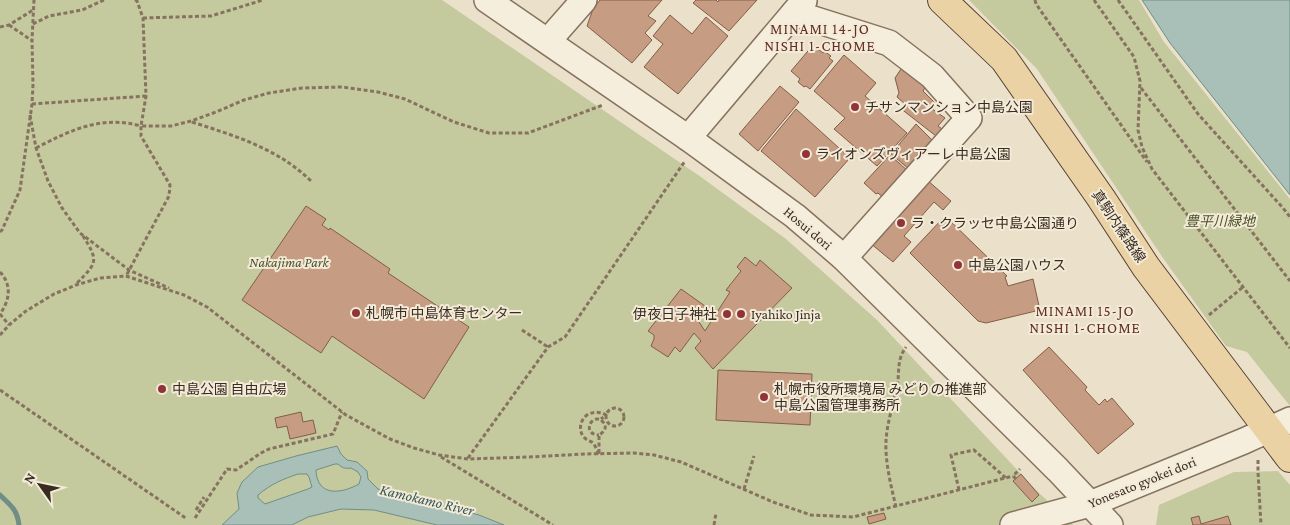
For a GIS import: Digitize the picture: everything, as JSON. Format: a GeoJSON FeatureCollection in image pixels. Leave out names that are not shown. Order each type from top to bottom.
{"type":"FeatureCollection","features":[{"type":"Feature","properties":{"kind":"main road","name":"真駒内篠路線"},"geometry":{"type":"LineString","coordinates":[[942,0],[1004,60],[1101,198],[1146,267],[1279,425],[1290,458]]}},
{"type":"Feature","properties":{"kind":"street","name":"Hosui dori"},"geometry":{"type":"LineString","coordinates":[[487,0],[548,42],[686,150],[795,216],[844,258],[1058,470],[1110,525]]}},
{"type":"Feature","properties":{"kind":"street"},"geometry":{"type":"LineString","coordinates":[[548,42],[584,0]]}},
{"type":"Feature","properties":{"kind":"street"},"geometry":{"type":"LineString","coordinates":[[686,150],[800,7],[888,43],[932,76],[969,118],[844,258]]}},
{"type":"Feature","properties":{"kind":"street","name":"Yonesato gyokei dori"},"geometry":{"type":"LineString","coordinates":[[1013,525],[1090,504],[1279,425]]}},
{"type":"Feature","properties":{"kind":"path"},"geometry":{"type":"LineString","coordinates":[[0,232],[20,190],[32,104],[34,0]]}},
{"type":"Feature","properties":{"kind":"path"},"geometry":{"type":"LineString","coordinates":[[33,24],[49,16],[82,10],[104,0]]}},
{"type":"Feature","properties":{"kind":"path"},"geometry":{"type":"LineString","coordinates":[[126,276],[169,196],[170,185],[142,136],[140,126],[146,96],[143,18],[135,0]]}},
{"type":"Feature","properties":{"kind":"path"},"geometry":{"type":"LineString","coordinates":[[143,18],[212,16],[263,0]]}},
{"type":"Feature","properties":{"kind":"path"},"geometry":{"type":"LineString","coordinates":[[1035,0],[1152,169],[1290,348]]}},
{"type":"Feature","properties":{"kind":"path"},"geometry":{"type":"LineString","coordinates":[[1094,0],[1134,57],[1140,81],[1138,130],[1142,147],[1152,169]]}},
{"type":"Feature","properties":{"kind":"path"},"geometry":{"type":"LineString","coordinates":[[1118,0],[1198,114],[1290,217]]}},
{"type":"Feature","properties":{"kind":"path"},"geometry":{"type":"LineString","coordinates":[[0,27],[9,25],[34,10]]}},
{"type":"Feature","properties":{"kind":"path"},"geometry":{"type":"LineString","coordinates":[[9,25],[32,40]]}},
{"type":"Feature","properties":{"kind":"path"},"geometry":{"type":"LineString","coordinates":[[36,148],[67,132],[96,124],[126,122],[140,126],[171,126],[191,121],[269,93],[302,88],[342,87],[378,92],[405,99],[454,122],[489,133],[528,133],[604,105]]}},
{"type":"Feature","properties":{"kind":"path"},"geometry":{"type":"LineString","coordinates":[[1140,87],[1290,281]]}},
{"type":"Feature","properties":{"kind":"path"},"geometry":{"type":"LineString","coordinates":[[32,104],[146,96]]}},
{"type":"Feature","properties":{"kind":"path"},"geometry":{"type":"LineString","coordinates":[[30,115],[36,148],[48,181],[62,208],[93,252],[94,262],[90,270],[76,285]]}},
{"type":"Feature","properties":{"kind":"path"},"geometry":{"type":"LineString","coordinates":[[191,121],[244,139],[284,159],[300,170],[311,181]]}},
{"type":"Feature","properties":{"kind":"path"},"geometry":{"type":"LineString","coordinates":[[468,459],[548,347],[565,337],[686,150]]}},
{"type":"Feature","properties":{"kind":"path"},"geometry":{"type":"LineString","coordinates":[[81,234],[129,270],[207,307],[342,412],[390,439],[439,455],[468,459],[633,453],[654,455],[680,462],[773,502],[810,515],[853,517],[1014,477],[1020,469]]}},
{"type":"Feature","properties":{"kind":"path"},"geometry":{"type":"LineString","coordinates":[[0,272],[8,286],[9,296],[6,306],[0,314],[9,325]]}},
{"type":"Feature","properties":{"kind":"path"},"geometry":{"type":"LineString","coordinates":[[0,335],[26,311],[54,294],[100,278],[126,276],[184,295]]}},
{"type":"Feature","properties":{"kind":"path"},"geometry":{"type":"LineString","coordinates":[[1203,320],[1243,287]]}},
{"type":"Feature","properties":{"kind":"path"},"geometry":{"type":"LineString","coordinates":[[522,330],[548,347]]}},
{"type":"Feature","properties":{"kind":"path"},"geometry":{"type":"LineString","coordinates":[[896,507],[888,474],[886,441],[897,386],[898,365],[902,352],[907,346]]}},
{"type":"Feature","properties":{"kind":"path"},"geometry":{"type":"LineString","coordinates":[[0,390],[187,519]]}},
{"type":"Feature","properties":{"kind":"path"},"geometry":{"type":"LineString","coordinates":[[615,408],[621,410],[625,415],[622,424],[617,427],[611,426],[606,428],[604,433],[594,435],[590,432],[589,426],[595,419],[600,419],[606,416],[609,410],[615,408]]}},
{"type":"Feature","properties":{"kind":"path"},"geometry":{"type":"LineString","coordinates":[[195,518],[227,468],[236,470],[269,449],[333,434],[342,412]]}},
{"type":"Feature","properties":{"kind":"path"},"geometry":{"type":"LineString","coordinates":[[599,454],[593,443],[586,440],[582,435],[580,428],[582,421],[586,415],[600,412],[606,416],[611,426]]}},
{"type":"Feature","properties":{"kind":"path"},"geometry":{"type":"LineString","coordinates":[[600,419],[606,428]]}},
{"type":"Feature","properties":{"kind":"path"},"geometry":{"type":"LineString","coordinates":[[599,435],[599,454]]}},
{"type":"Feature","properties":{"kind":"path"},"geometry":{"type":"LineString","coordinates":[[959,490],[952,455],[974,450],[1006,478]]}},
{"type":"Feature","properties":{"kind":"path"},"geometry":{"type":"LineString","coordinates":[[439,455],[553,525]]}},
{"type":"Feature","properties":{"kind":"path"},"geometry":{"type":"LineString","coordinates":[[744,489],[754,456]]}},
{"type":"Feature","properties":{"kind":"path"},"geometry":{"type":"LineString","coordinates":[[1258,460],[1260,525]]}},
{"type":"Feature","properties":{"kind":"path"},"geometry":{"type":"LineString","coordinates":[[196,510],[204,497]]}},
{"type":"Feature","properties":{"kind":"path"},"geometry":{"type":"LineString","coordinates":[[714,525],[716,513]]}},
{"type":"Feature","properties":{"kind":"green space","name":"Nakajima Park"},"geometry":{"type":"Polygon","coordinates":[[[0,0],[442,0],[701,177],[786,239],[877,320],[1038,492],[1073,525],[0,525],[0,0]]]}},
{"type":"Feature","properties":{"kind":"green space","name":"豊平川緑地"},"geometry":{"type":"Polygon","coordinates":[[[969,0],[1139,0],[1164,42],[1290,199],[1290,406],[1247,352],[1226,346],[1163,258],[1037,69],[969,0]]]}},
{"type":"Feature","properties":{"kind":"green space"},"geometry":{"type":"Polygon","coordinates":[[[1278,471],[1290,485],[1290,525],[1156,525],[1159,505],[1234,472],[1278,471]]]}},
{"type":"Feature","properties":{"kind":"water"},"geometry":{"type":"Polygon","coordinates":[[[1142,0],[1290,0],[1290,195],[1170,43],[1142,0]]]}},
{"type":"Feature","properties":{"kind":"water"},"geometry":{"type":"Polygon","coordinates":[[[337,446],[347,460],[357,462],[367,471],[368,479],[378,489],[479,515],[504,525],[437,525],[374,510],[341,509],[308,517],[292,525],[222,525],[239,509],[237,493],[242,482],[258,467],[337,446]],[[335,464],[316,470],[317,479],[325,489],[331,491],[345,490],[359,484],[361,477],[358,472],[335,464]],[[298,474],[272,485],[258,495],[258,498],[265,504],[312,487],[307,474],[298,474]]]}},
{"type":"Feature","properties":{"kind":"building"},"geometry":{"type":"Polygon","coordinates":[[[600,0],[662,0],[648,16],[656,21],[645,33],[652,40],[632,63],[587,26],[593,9],[600,0]]]}},
{"type":"Feature","properties":{"kind":"building"},"geometry":{"type":"Polygon","coordinates":[[[696,0],[716,0],[718,2],[719,0],[757,0],[729,31],[693,3],[696,0]]]}},
{"type":"Feature","properties":{"kind":"building"},"geometry":{"type":"Polygon","coordinates":[[[670,15],[692,34],[706,17],[728,36],[678,94],[644,67],[663,44],[653,36],[670,15]]]}},
{"type":"Feature","properties":{"kind":"building"},"geometry":{"type":"Polygon","coordinates":[[[813,45],[823,53],[824,51],[831,56],[829,58],[833,61],[810,89],[798,82],[800,79],[791,71],[813,45]]]}},
{"type":"Feature","properties":{"kind":"building","name":"チサンマンション中島公園"},"geometry":{"type":"Polygon","coordinates":[[[844,55],[876,83],[865,96],[907,133],[877,166],[834,129],[845,118],[814,91],[844,55]]]}},
{"type":"Feature","properties":{"kind":"building"},"geometry":{"type":"Polygon","coordinates":[[[901,69],[926,86],[923,91],[935,103],[931,108],[945,118],[938,126],[942,129],[936,136],[900,108],[905,104],[897,97],[899,93],[895,78],[901,69]]]}},
{"type":"Feature","properties":{"kind":"building"},"geometry":{"type":"Polygon","coordinates":[[[780,86],[799,102],[758,151],[739,134],[780,86]]]}},
{"type":"Feature","properties":{"kind":"building","name":"ライオンズヴィアーレ中島公園"},"geometry":{"type":"Polygon","coordinates":[[[796,109],[850,158],[815,197],[761,151],[796,109]]]}},
{"type":"Feature","properties":{"kind":"building"},"geometry":{"type":"Polygon","coordinates":[[[916,124],[933,141],[909,169],[891,154],[916,124]]]}},
{"type":"Feature","properties":{"kind":"building"},"geometry":{"type":"Polygon","coordinates":[[[890,155],[908,171],[884,198],[878,193],[876,194],[864,183],[890,155]]]}},
{"type":"Feature","properties":{"kind":"building","name":"ラ・クラッセ中島公園通り"},"geometry":{"type":"Polygon","coordinates":[[[926,179],[951,201],[943,210],[934,202],[904,236],[911,242],[893,262],[870,243],[926,179]]]}},
{"type":"Feature","properties":{"kind":"building","name":"札幌市 中島体育センター"},"geometry":{"type":"Polygon","coordinates":[[[306,206],[326,219],[322,225],[329,230],[330,228],[390,269],[388,273],[469,327],[424,399],[332,336],[321,353],[242,300],[306,206]]]}},
{"type":"Feature","properties":{"kind":"building","name":"中島公園ハウス"},"geometry":{"type":"Polygon","coordinates":[[[945,216],[1007,276],[1005,277],[1008,286],[1033,279],[1040,310],[986,323],[978,321],[910,253],[945,216]]]}},
{"type":"Feature","properties":{"kind":"building","name":"Iyahiko Jinja"},"geometry":{"type":"Polygon","coordinates":[[[745,257],[756,266],[760,260],[792,288],[713,369],[695,348],[701,341],[694,333],[680,352],[675,347],[668,357],[651,346],[654,335],[648,331],[681,289],[705,306],[699,322],[705,331],[730,292],[726,290],[741,271],[737,267],[745,257]]]}},
{"type":"Feature","properties":{"kind":"building"},"geometry":{"type":"Polygon","coordinates":[[[1049,347],[1087,387],[1085,390],[1099,405],[1105,399],[1107,402],[1112,398],[1134,424],[1098,454],[1023,370],[1049,347]]]}},
{"type":"Feature","properties":{"kind":"building","name":"札幌市役所環境局 みどりの推進部 中島公園管理事務所"},"geometry":{"type":"Polygon","coordinates":[[[718,370],[812,374],[810,425],[716,420],[718,370]]]}},
{"type":"Feature","properties":{"kind":"building"},"geometry":{"type":"Polygon","coordinates":[[[301,412],[303,422],[313,420],[316,433],[290,439],[287,426],[277,428],[275,418],[301,412]]]}},
{"type":"Feature","properties":{"kind":"building"},"geometry":{"type":"Polygon","coordinates":[[[1021,474],[1039,495],[1032,502],[1013,481],[1021,474]]]}},
{"type":"Feature","properties":{"kind":"building"},"geometry":{"type":"Polygon","coordinates":[[[884,513],[886,519],[869,524],[867,517],[884,513]]]}},
{"type":"Feature","properties":{"kind":"building"},"geometry":{"type":"Polygon","coordinates":[[[1199,516],[1201,524],[1228,516],[1231,525],[1193,525],[1191,518],[1199,516]]]}},
{"type":"Feature","properties":{"kind":"waterway"},"geometry":{"type":"LineString","coordinates":[[0,495],[15,511],[19,525]]}},
{"type":"Feature","properties":{"kind":"place","name":"チサンマンション中島公園"},"geometry":{"type":"Point","coordinates":[855,107]}},
{"type":"Feature","properties":{"kind":"place","name":"ライオンズヴィアーレ中島公園"},"geometry":{"type":"Point","coordinates":[806,154]}},
{"type":"Feature","properties":{"kind":"place","name":"ラ・クラッセ中島公園通り"},"geometry":{"type":"Point","coordinates":[901,223]}},
{"type":"Feature","properties":{"kind":"place","name":"中島公園ハウス"},"geometry":{"type":"Point","coordinates":[958,265]}},
{"type":"Feature","properties":{"kind":"place","name":"札幌市 中島体育センター"},"geometry":{"type":"Point","coordinates":[356,313]}},
{"type":"Feature","properties":{"kind":"place","name":"伊夜日子神社"},"geometry":{"type":"Point","coordinates":[727,314]}},
{"type":"Feature","properties":{"kind":"place","name":"Iyahiko Jinja"},"geometry":{"type":"Point","coordinates":[741,314]}},
{"type":"Feature","properties":{"kind":"place","name":"中島公園 自由広場"},"geometry":{"type":"Point","coordinates":[162,389]}},
{"type":"Feature","properties":{"kind":"place","name":"札幌市役所環境局 みどりの推進部 中島公園管理事務所"},"geometry":{"type":"Point","coordinates":[764,397]}},
{"type":"Feature","properties":{"kind":"district","name":"MINAMI 14-JO NISHI 1-CHOME"},"geometry":{"type":"Point","coordinates":[820,38]}},
{"type":"Feature","properties":{"kind":"district","name":"MINAMI 15-JO NISHI 1-CHOME"},"geometry":{"type":"Point","coordinates":[1085,320]}},
{"type":"Feature","properties":{"kind":"water label","name":"Kamokamo River"},"geometry":{"type":"Point","coordinates":[427,500]}}]}
